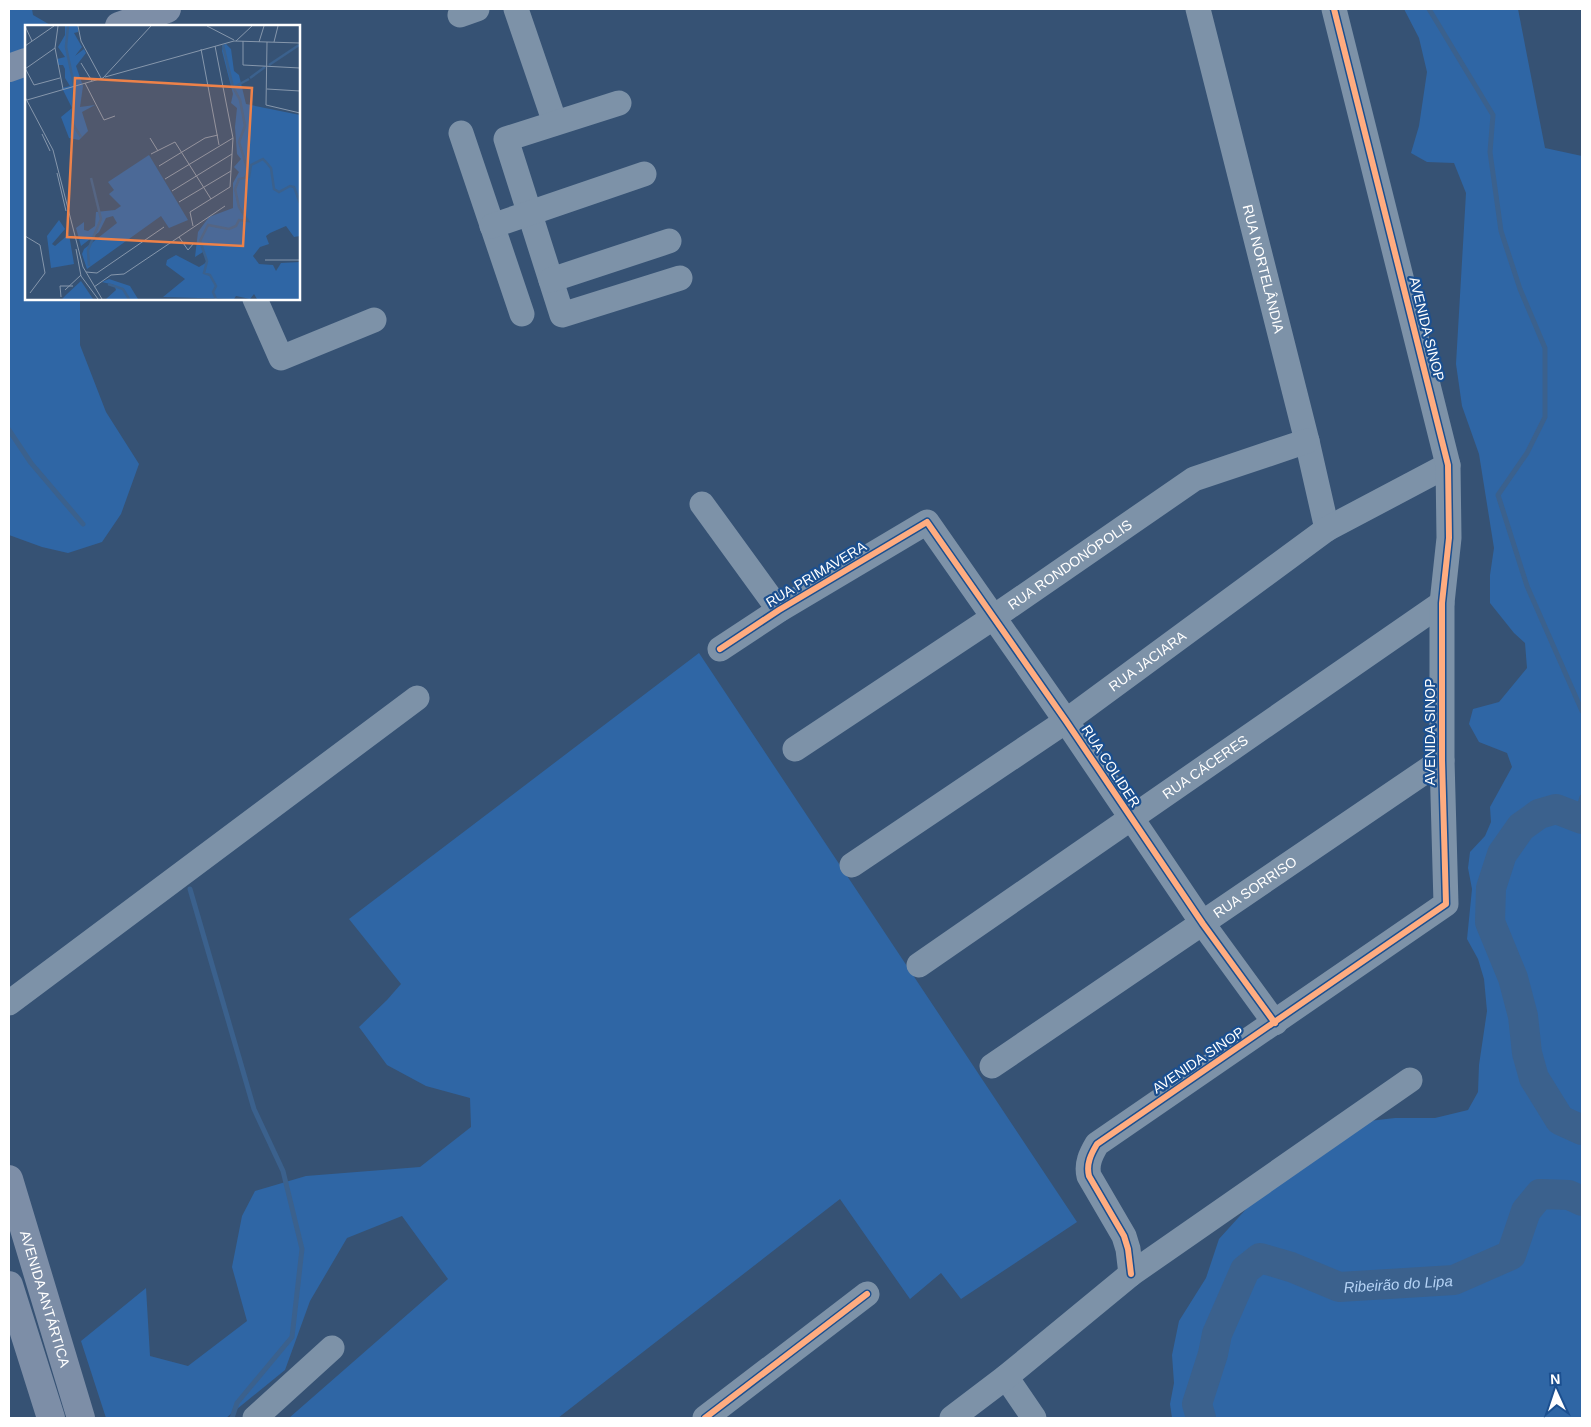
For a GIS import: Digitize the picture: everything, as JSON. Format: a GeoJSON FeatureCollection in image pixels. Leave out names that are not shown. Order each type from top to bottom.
{"type":"FeatureCollection","features":[{"type":"Feature","properties":{"kind":"main road"},"geometry":{"type":"LineString","coordinates":[[121,25],[156,10]]}},
{"type":"Feature","properties":{"kind":"main road"},"geometry":{"type":"LineString","coordinates":[[9,68],[25,62]]}},
{"type":"Feature","properties":{"kind":"main road","name":"AVENIDA ANTÁRTICA"},"geometry":{"type":"LineString","coordinates":[[9,1179],[81,1418]]}},
{"type":"Feature","properties":{"kind":"main road"},"geometry":{"type":"LineString","coordinates":[[9,1284],[51,1418]]}},
{"type":"Feature","properties":{"kind":"street"},"geometry":{"type":"LineString","coordinates":[[516,9],[555,123]]}},
{"type":"Feature","properties":{"kind":"street","name":"RUA NORTELÂNDIA"},"geometry":{"type":"LineString","coordinates":[[1198,9],[1307,441],[1327,529]]}},
{"type":"Feature","properties":{"kind":"street","name":"AVENIDA SINOP"},"geometry":{"type":"LineString","coordinates":[[1131,1274],[1128,1249],[1124,1236],[1087,1170],[1091,1154],[1097,1144],[1446,904],[1442,760],[1442,603],[1449,538],[1448,465],[1334,9]]}},
{"type":"Feature","properties":{"kind":"street"},"geometry":{"type":"LineString","coordinates":[[619,103],[506,139],[562,315],[680,278]]}},
{"type":"Feature","properties":{"kind":"street"},"geometry":{"type":"LineString","coordinates":[[460,133],[522,314]]}},
{"type":"Feature","properties":{"kind":"street"},"geometry":{"type":"LineString","coordinates":[[492,226],[644,174]]}},
{"type":"Feature","properties":{"kind":"street"},"geometry":{"type":"LineString","coordinates":[[551,280],[668,241]]}},
{"type":"Feature","properties":{"kind":"street"},"geometry":{"type":"LineString","coordinates":[[255,300],[281,358],[374,320]]}},
{"type":"Feature","properties":{"kind":"street","name":"RUA RONDONÓPOLIS"},"geometry":{"type":"LineString","coordinates":[[795,749],[994,617],[1194,479],[1307,441]]}},
{"type":"Feature","properties":{"kind":"street","name":"RUA JACIARA"},"geometry":{"type":"LineString","coordinates":[[852,865],[1066,721],[1327,529],[1448,465]]}},
{"type":"Feature","properties":{"kind":"street","name":"RUA PRIMAVERA"},"geometry":{"type":"LineString","coordinates":[[702,504],[779,610]]}},
{"type":"Feature","properties":{"kind":"street","name":"RUA COLIDER"},"geometry":{"type":"LineString","coordinates":[[926,522],[1066,721],[1203,924],[1275,1023]]}},
{"type":"Feature","properties":{"kind":"street","name":"RUA PRIMAVERA"},"geometry":{"type":"LineString","coordinates":[[720,649],[779,610],[926,522]]}},
{"type":"Feature","properties":{"kind":"street","name":"RUA CÁCERES"},"geometry":{"type":"LineString","coordinates":[[919,965],[1442,603]]}},
{"type":"Feature","properties":{"kind":"street"},"geometry":{"type":"LineString","coordinates":[[9,1003],[417,698]]}},
{"type":"Feature","properties":{"kind":"street","name":"RUA SORRISO"},"geometry":{"type":"LineString","coordinates":[[992,1066],[1442,760]]}},
{"type":"Feature","properties":{"kind":"street"},"geometry":{"type":"LineString","coordinates":[[952,1418],[1006,1377],[1131,1274],[1410,1080]]}},
{"type":"Feature","properties":{"kind":"street"},"geometry":{"type":"LineString","coordinates":[[705,1418],[867,1294]]}},
{"type":"Feature","properties":{"kind":"street"},"geometry":{"type":"LineString","coordinates":[[255,1418],[332,1348]]}},
{"type":"Feature","properties":{"kind":"street"},"geometry":{"type":"LineString","coordinates":[[1006,1377],[1034,1418]]}},
{"type":"Feature","properties":{"kind":"shaded area"},"geometry":{"type":"Polygon","coordinates":[[[9,9],[32,9],[33,15],[50,25],[25,25],[25,300],[80,300],[80,345],[106,412],[139,464],[121,514],[102,542],[68,553],[42,547],[9,535],[9,9]]]}},
{"type":"Feature","properties":{"kind":"shaded area"},"geometry":{"type":"Polygon","coordinates":[[[1404,9],[1518,9],[1545,148],[1582,156],[1582,1418],[1172,1418],[1170,1404],[1174,1383],[1172,1355],[1179,1321],[1206,1278],[1219,1239],[1267,1186],[1369,1121],[1395,1118],[1435,1118],[1468,1110],[1478,1092],[1479,1065],[1487,1011],[1484,979],[1478,959],[1467,939],[1472,889],[1468,868],[1470,852],[1485,836],[1491,822],[1490,807],[1512,767],[1507,753],[1479,742],[1469,724],[1473,709],[1499,702],[1527,668],[1525,643],[1514,633],[1490,603],[1490,575],[1494,548],[1479,454],[1462,406],[1456,364],[1466,193],[1454,163],[1427,162],[1411,153],[1419,126],[1427,72],[1419,38],[1404,9]]]}},
{"type":"Feature","properties":{"kind":"shaded area"},"geometry":{"type":"Polygon","coordinates":[[[699,653],[1077,1222],[961,1299],[941,1273],[910,1299],[840,1199],[558,1418],[289,1418],[448,1279],[402,1216],[347,1238],[310,1301],[285,1370],[226,1418],[106,1418],[81,1341],[146,1288],[150,1356],[188,1366],[247,1321],[232,1267],[242,1216],[255,1191],[306,1176],[420,1167],[471,1127],[470,1098],[426,1086],[387,1065],[359,1027],[401,984],[349,919],[699,653]]]}},
{"type":"Feature","properties":{"kind":"waterway"},"geometry":{"type":"LineString","coordinates":[[1429,9],[1493,115],[1490,152],[1501,231],[1520,289],[1545,348],[1545,417],[1527,453],[1498,495],[1527,586],[1582,711]]}},
{"type":"Feature","properties":{"kind":"waterway"},"geometry":{"type":"LineString","coordinates":[[9,430],[31,463],[83,524]]}},
{"type":"Feature","properties":{"kind":"waterway"},"geometry":{"type":"LineString","coordinates":[[1576,817],[1582,797]]}},
{"type":"Feature","properties":{"kind":"waterway","name":"Ribeirão do Lipa"},"geometry":{"type":"LineString","coordinates":[[1582,819],[1556,809],[1539,814],[1521,827],[1502,854],[1491,888],[1490,922],[1513,978],[1523,1016],[1527,1053],[1534,1078],[1560,1120],[1582,1130]]}},
{"type":"Feature","properties":{"kind":"waterway"},"geometry":{"type":"LineString","coordinates":[[190,889],[254,1109],[283,1171],[302,1249],[292,1337],[237,1403],[232,1418]]}},
{"type":"Feature","properties":{"kind":"waterway","name":"Ribeirão do Lipa"},"geometry":{"type":"LineString","coordinates":[[1201,1418],[1197,1404],[1213,1354],[1217,1334],[1245,1270],[1260,1258],[1291,1267],[1339,1287],[1454,1280],[1511,1255],[1526,1211],[1540,1194],[1569,1195],[1582,1201]]}},
{"type":"Feature","properties":{"kind":"cycle path"},"geometry":{"type":"LineString","coordinates":[[1131,1274],[1128,1249],[1124,1236],[1089,1176],[1088,1167],[1097,1144],[1446,904],[1442,760],[1442,603],[1449,538],[1448,465],[1334,9]]}},
{"type":"Feature","properties":{"kind":"cycle path"},"geometry":{"type":"LineString","coordinates":[[720,649],[779,610],[927,522],[1066,721],[1203,924],[1275,1023]]}},
{"type":"Feature","properties":{"kind":"cycle path"},"geometry":{"type":"LineString","coordinates":[[705,1418],[867,1294]]}}]}
